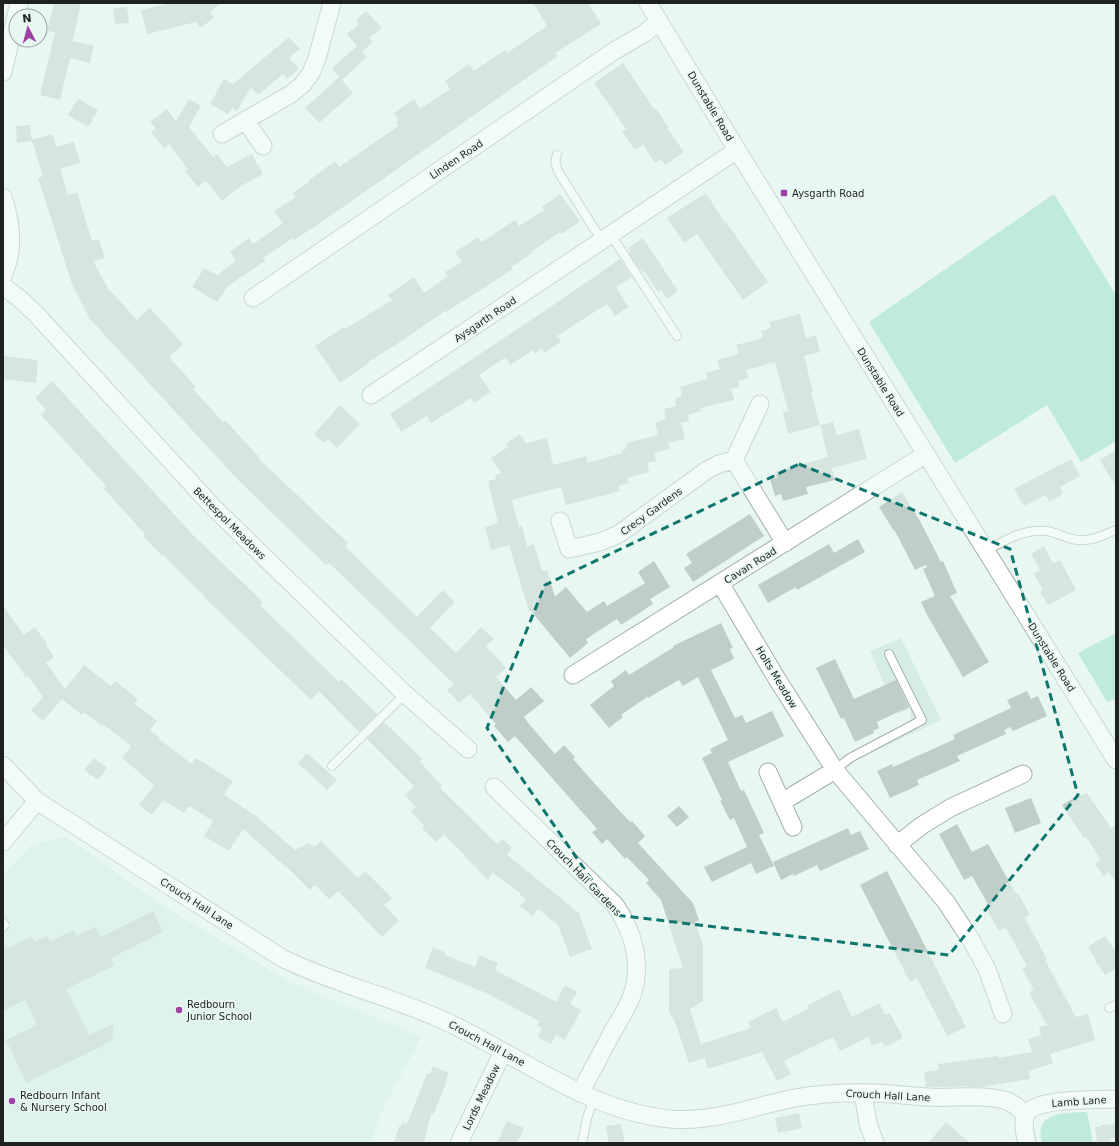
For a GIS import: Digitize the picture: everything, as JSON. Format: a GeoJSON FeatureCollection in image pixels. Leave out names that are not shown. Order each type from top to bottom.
{"type":"FeatureCollection","features":[{"type":"Feature","properties":{"kind":"street"},"geometry":{"type":"LineString","coordinates":[[3,72],[18,3]]}},
{"type":"Feature","properties":{"kind":"street"},"geometry":{"type":"LineString","coordinates":[[222,134],[291,94],[311,73],[322,43],[332,3]]}},
{"type":"Feature","properties":{"kind":"street","name":"Dunstable Road"},"geometry":{"type":"LineString","coordinates":[[648,3],[737,150],[1116,760]]}},
{"type":"Feature","properties":{"kind":"street","name":"Linden Road"},"geometry":{"type":"LineString","coordinates":[[253,298],[614,51],[645,33],[659,20]]}},
{"type":"Feature","properties":{"kind":"street"},"geometry":{"type":"LineString","coordinates":[[245,120],[263,146]]}},
{"type":"Feature","properties":{"kind":"street","name":"Aysgarth Road"},"geometry":{"type":"LineString","coordinates":[[371,395],[737,150]]}},
{"type":"Feature","properties":{"kind":"street"},"geometry":{"type":"LineString","coordinates":[[3,197],[9,223],[10,242],[9,257],[3,276]]}},
{"type":"Feature","properties":{"kind":"street","name":"Bettespol Meadows"},"geometry":{"type":"LineString","coordinates":[[3,286],[34,313],[213,507],[405,694],[468,749]]}},
{"type":"Feature","properties":{"kind":"street"},"geometry":{"type":"LineString","coordinates":[[760,404],[734,460],[785,543]]}},
{"type":"Feature","properties":{"kind":"street","name":"Cavan Road"},"geometry":{"type":"LineString","coordinates":[[573,675],[926,454]]}},
{"type":"Feature","properties":{"kind":"street","name":"Crecy Gardens"},"geometry":{"type":"LineString","coordinates":[[560,521],[569,549],[600,542],[620,534],[707,470],[719,464],[734,460]]}},
{"type":"Feature","properties":{"kind":"street","name":"Holts Meadow"},"geometry":{"type":"LineString","coordinates":[[720,583],[777,679],[835,770],[946,902],[971,940],[987,970],[1003,1014]]}},
{"type":"Feature","properties":{"kind":"street","name":"Crouch Hall Lane"},"geometry":{"type":"LineString","coordinates":[[3,765],[37,801],[282,958],[302,968],[397,1001],[448,1022],[587,1095],[620,1108],[646,1115],[671,1119],[698,1119],[725,1115],[795,1098],[844,1092],[929,1097],[992,1097],[1009,1101],[1026,1114]]}},
{"type":"Feature","properties":{"kind":"street"},"geometry":{"type":"LineString","coordinates":[[782,802],[835,770]]}},
{"type":"Feature","properties":{"kind":"street"},"geometry":{"type":"LineString","coordinates":[[768,772],[793,827]]}},
{"type":"Feature","properties":{"kind":"street"},"geometry":{"type":"LineString","coordinates":[[897,844],[950,808],[1023,774]]}},
{"type":"Feature","properties":{"kind":"street","name":"Crouch Hall Gardens"},"geometry":{"type":"LineString","coordinates":[[494,787],[615,905],[629,928],[636,962],[636,977],[631,998],[587,1095]]}},
{"type":"Feature","properties":{"kind":"street"},"geometry":{"type":"LineString","coordinates":[[3,842],[37,801]]}},
{"type":"Feature","properties":{"kind":"street","name":"Lords Meadow"},"geometry":{"type":"LineString","coordinates":[[459,1143],[503,1052]]}},
{"type":"Feature","properties":{"kind":"street"},"geometry":{"type":"LineString","coordinates":[[862,1093],[868,1123],[875,1143]]}},
{"type":"Feature","properties":{"kind":"street","name":"Lamb Lane"},"geometry":{"type":"LineString","coordinates":[[1026,1114],[1035,1107],[1051,1102],[1116,1099]]}},
{"type":"Feature","properties":{"kind":"street"},"geometry":{"type":"LineString","coordinates":[[1026,1114],[1024,1123],[1027,1143]]}},
{"type":"Feature","properties":{"kind":"lane"},"geometry":{"type":"LineString","coordinates":[[557,155],[555,160],[556,166],[677,336]]}},
{"type":"Feature","properties":{"kind":"lane"},"geometry":{"type":"LineString","coordinates":[[986,551],[1012,536],[1029,532],[1045,531],[1057,533],[1071,539],[1084,540],[1098,538],[1116,530]]}},
{"type":"Feature","properties":{"kind":"lane"},"geometry":{"type":"LineString","coordinates":[[835,770],[850,758],[922,720],[889,654]]}},
{"type":"Feature","properties":{"kind":"lane"},"geometry":{"type":"LineString","coordinates":[[332,766],[405,694]]}},
{"type":"Feature","properties":{"kind":"lane"},"geometry":{"type":"LineString","coordinates":[[3,923],[5,925],[3,927]]}},
{"type":"Feature","properties":{"kind":"lane"},"geometry":{"type":"LineString","coordinates":[[582,1143],[587,1118],[587,1095]]}},
{"type":"Feature","properties":{"kind":"highlighted area"},"geometry":{"type":"Polygon","coordinates":[[[799,464],[1010,549],[1078,795],[949,955],[616,915],[487,728],[545,585],[799,464]]]}},
{"type":"Feature","properties":{"kind":"shaded area"},"geometry":{"type":"Polygon","coordinates":[[[901,638],[941,720],[854,761],[850,767],[840,755],[846,755],[906,725],[911,717],[910,709],[897,714],[870,651],[901,638]]]}},
{"type":"Feature","properties":{"kind":"shaded area","name":"Redbourn Junior School"},"geometry":{"type":"Polygon","coordinates":[[[65,836],[160,904],[290,982],[421,1037],[381,1114],[369,1143],[3,1143],[3,876],[31,845],[65,836]]]}},
{"type":"Feature","properties":{"kind":"green space"},"geometry":{"type":"Polygon","coordinates":[[[1054,194],[1116,295],[1116,441],[1081,462],[1047,405],[955,463],[869,322],[1054,194]]]}},
{"type":"Feature","properties":{"kind":"green space"},"geometry":{"type":"Polygon","coordinates":[[[1116,633],[1116,699],[1107,702],[1078,653],[1116,633]]]}},
{"type":"Feature","properties":{"kind":"green space"},"geometry":{"type":"Polygon","coordinates":[[[1087,1112],[1093,1143],[1042,1143],[1040,1133],[1042,1125],[1047,1119],[1061,1114],[1087,1112]]]}},
{"type":"Feature","properties":{"kind":"building"},"geometry":{"type":"Polygon","coordinates":[[[54,3],[81,3],[73,41],[94,46],[90,63],[70,58],[60,100],[40,95],[55,32],[48,31],[54,3]]]}},
{"type":"Feature","properties":{"kind":"building"},"geometry":{"type":"Polygon","coordinates":[[[171,3],[222,3],[210,12],[214,18],[200,28],[196,22],[147,34],[141,10],[171,3]]]}},
{"type":"Feature","properties":{"kind":"building"},"geometry":{"type":"Polygon","coordinates":[[[533,3],[588,3],[601,24],[555,53],[558,56],[316,226],[294,240],[293,238],[263,258],[265,261],[228,286],[217,302],[192,287],[204,268],[217,275],[236,261],[230,252],[249,238],[253,244],[283,223],[274,211],[296,197],[293,193],[309,182],[308,181],[335,161],[339,167],[398,126],[396,122],[399,121],[394,113],[414,99],[420,109],[450,89],[445,81],[469,64],[474,71],[505,50],[507,53],[547,26],[533,3]]]}},
{"type":"Feature","properties":{"kind":"building"},"geometry":{"type":"Polygon","coordinates":[[[127,7],[129,23],[115,24],[113,8],[127,7]]]}},
{"type":"Feature","properties":{"kind":"building"},"geometry":{"type":"Polygon","coordinates":[[[366,11],[382,28],[369,38],[373,42],[362,52],[367,57],[342,80],[353,93],[319,123],[305,108],[339,77],[332,68],[357,46],[347,34],[359,24],[356,20],[366,11]]]}},
{"type":"Feature","properties":{"kind":"building"},"geometry":{"type":"Polygon","coordinates":[[[289,37],[300,49],[289,58],[299,69],[287,79],[283,74],[258,95],[251,87],[237,111],[232,108],[228,114],[210,104],[224,79],[233,84],[289,37]]]}},
{"type":"Feature","properties":{"kind":"building"},"geometry":{"type":"Polygon","coordinates":[[[623,63],[654,109],[656,108],[668,127],[667,128],[684,152],[665,165],[661,159],[655,163],[643,145],[635,150],[622,132],[626,129],[594,83],[623,63]]]}},
{"type":"Feature","properties":{"kind":"building"},"geometry":{"type":"Polygon","coordinates":[[[78,99],[98,110],[88,127],[68,115],[78,99]]]}},
{"type":"Feature","properties":{"kind":"building"},"geometry":{"type":"Polygon","coordinates":[[[189,99],[201,106],[189,127],[213,157],[217,154],[227,167],[252,154],[263,174],[241,186],[222,201],[206,181],[198,187],[185,171],[188,169],[169,144],[164,148],[151,132],[156,128],[150,122],[167,109],[176,121],[189,99]]]}},
{"type":"Feature","properties":{"kind":"building"},"geometry":{"type":"Polygon","coordinates":[[[30,125],[32,140],[52,134],[57,147],[74,142],[80,163],[60,169],[68,195],[77,192],[92,241],[99,239],[105,258],[93,261],[110,292],[111,291],[137,320],[150,308],[183,344],[169,357],[196,387],[193,389],[223,422],[225,420],[259,457],[258,458],[348,543],[345,546],[417,617],[443,590],[455,602],[430,628],[456,653],[481,627],[494,639],[486,646],[506,668],[496,677],[516,700],[531,687],[544,701],[524,717],[529,724],[555,754],[564,745],[575,757],[573,759],[596,785],[645,836],[638,843],[693,903],[699,920],[695,922],[703,945],[703,1001],[690,1009],[701,1044],[751,1028],[748,1022],[776,1008],[783,1022],[808,1009],[807,1006],[839,989],[852,1017],[879,1003],[885,1015],[890,1013],[903,1038],[885,1047],[882,1042],[872,1046],[868,1037],[840,1051],[833,1037],[784,1061],[791,1074],[777,1081],[762,1052],[708,1069],[705,1058],[689,1063],[676,1025],[669,1011],[669,969],[683,968],[661,900],[646,883],[649,880],[627,857],[625,859],[607,839],[602,844],[592,832],[597,829],[515,736],[508,742],[494,726],[496,724],[470,694],[459,703],[447,690],[454,684],[329,563],[326,565],[239,481],[90,319],[72,284],[38,178],[43,176],[32,141],[17,143],[16,126],[30,125]]]}},
{"type":"Feature","properties":{"kind":"building"},"geometry":{"type":"Polygon","coordinates":[[[706,193],[725,223],[726,222],[768,282],[743,300],[697,234],[684,243],[667,218],[706,193]]]}},
{"type":"Feature","properties":{"kind":"building"},"geometry":{"type":"Polygon","coordinates":[[[560,194],[580,221],[562,234],[560,232],[531,252],[531,254],[511,267],[513,269],[446,312],[445,311],[368,362],[369,363],[340,383],[315,346],[344,327],[345,329],[392,300],[388,295],[414,277],[424,293],[448,276],[445,272],[462,262],[455,252],[478,237],[482,242],[515,220],[519,226],[544,210],[542,207],[560,194]]]}},
{"type":"Feature","properties":{"kind":"building"},"geometry":{"type":"Polygon","coordinates":[[[643,238],[678,291],[667,299],[661,290],[658,292],[645,272],[644,273],[642,270],[641,271],[629,253],[628,248],[643,238]]]}},
{"type":"Feature","properties":{"kind":"building"},"geometry":{"type":"Polygon","coordinates":[[[620,259],[632,277],[616,287],[628,307],[615,316],[607,304],[557,336],[561,342],[544,353],[542,349],[535,354],[533,350],[510,365],[506,357],[479,375],[491,392],[474,403],[471,398],[431,423],[427,416],[401,432],[390,414],[620,259]]]}},
{"type":"Feature","properties":{"kind":"building"},"geometry":{"type":"Polygon","coordinates":[[[800,314],[806,338],[816,335],[820,352],[804,356],[813,392],[811,393],[820,425],[788,434],[783,412],[788,411],[775,362],[746,370],[748,378],[738,381],[739,387],[731,389],[734,400],[700,408],[701,411],[688,415],[689,421],[681,423],[685,439],[668,443],[670,449],[654,453],[656,461],[647,463],[649,472],[627,478],[628,483],[618,486],[620,491],[566,505],[561,487],[512,500],[519,527],[522,526],[527,546],[534,544],[542,571],[547,570],[555,597],[566,587],[587,612],[604,601],[607,606],[645,583],[638,572],[654,561],[670,587],[650,599],[653,604],[621,625],[617,619],[586,639],[588,643],[570,658],[531,611],[529,611],[509,545],[491,550],[485,527],[498,523],[488,481],[496,479],[495,475],[501,473],[491,458],[508,447],[506,444],[520,434],[526,443],[547,438],[553,465],[586,456],[588,463],[622,453],[622,450],[627,448],[626,443],[658,435],[655,423],[666,419],[664,409],[676,406],[675,398],[682,396],[680,387],[707,379],[706,373],[720,369],[717,360],[739,354],[736,345],[763,338],[761,331],[771,328],[769,322],[800,314]]]}},
{"type":"Feature","properties":{"kind":"building"},"geometry":{"type":"Polygon","coordinates":[[[3,356],[38,360],[36,383],[3,379],[3,356]]]}},
{"type":"Feature","properties":{"kind":"building"},"geometry":{"type":"Polygon","coordinates":[[[52,381],[193,535],[263,602],[260,605],[339,682],[341,679],[377,714],[359,732],[319,691],[311,700],[143,536],[145,534],[104,489],[106,486],[41,415],[46,410],[35,398],[52,381]]]}},
{"type":"Feature","properties":{"kind":"building"},"geometry":{"type":"Polygon","coordinates":[[[340,405],[360,424],[337,448],[328,439],[324,443],[314,434],[340,405]]]}},
{"type":"Feature","properties":{"kind":"building"},"geometry":{"type":"Polygon","coordinates":[[[833,422],[837,435],[859,429],[867,459],[832,468],[835,480],[806,487],[808,494],[783,501],[781,494],[775,496],[770,479],[777,478],[775,472],[828,457],[820,425],[833,422]]]}},
{"type":"Feature","properties":{"kind":"building"},"geometry":{"type":"Polygon","coordinates":[[[1116,450],[1116,487],[1100,460],[1116,450]]]}},
{"type":"Feature","properties":{"kind":"building"},"geometry":{"type":"Polygon","coordinates":[[[1071,459],[1080,476],[1060,487],[1063,494],[1049,502],[1046,495],[1024,506],[1014,489],[1071,459]]]}},
{"type":"Feature","properties":{"kind":"building"},"geometry":{"type":"Polygon","coordinates":[[[902,492],[920,521],[941,562],[943,561],[957,593],[950,596],[989,662],[963,677],[921,602],[935,596],[923,569],[927,567],[926,565],[915,570],[895,531],[879,507],[902,492]]]}},
{"type":"Feature","properties":{"kind":"building"},"geometry":{"type":"Polygon","coordinates":[[[750,514],[764,536],[693,582],[684,568],[692,563],[686,554],[750,514]]]}},
{"type":"Feature","properties":{"kind":"building"},"geometry":{"type":"Polygon","coordinates":[[[858,539],[865,552],[797,590],[796,587],[768,603],[758,585],[829,544],[834,553],[858,539]]]}},
{"type":"Feature","properties":{"kind":"building"},"geometry":{"type":"Polygon","coordinates":[[[1044,546],[1053,563],[1060,560],[1076,590],[1048,605],[1040,592],[1043,590],[1034,574],[1040,570],[1031,554],[1044,546]]]}},
{"type":"Feature","properties":{"kind":"building"},"geometry":{"type":"Polygon","coordinates":[[[3,606],[24,635],[35,627],[54,657],[46,663],[65,689],[84,665],[111,686],[115,681],[138,699],[134,703],[157,721],[150,730],[160,738],[159,739],[192,764],[196,758],[233,781],[224,795],[256,816],[295,850],[309,843],[314,847],[321,841],[358,878],[365,871],[392,898],[384,905],[399,921],[382,937],[338,891],[329,899],[315,885],[310,890],[287,867],[243,829],[229,851],[204,836],[213,821],[189,806],[184,813],[163,800],[152,815],[139,805],[154,785],[122,758],[131,746],[103,724],[102,726],[84,712],[82,715],[62,699],[43,721],[31,710],[43,697],[28,676],[26,677],[3,645],[3,606]]]}},
{"type":"Feature","properties":{"kind":"building"},"geometry":{"type":"Polygon","coordinates":[[[721,623],[733,648],[730,649],[734,659],[711,670],[735,718],[742,715],[746,723],[772,711],[784,736],[728,762],[741,791],[744,790],[764,833],[759,835],[774,866],[756,874],[751,863],[712,882],[704,867],[747,847],[734,818],[730,820],[720,801],[722,800],[702,758],[712,753],[710,749],[728,740],[698,677],[683,686],[679,680],[648,698],[647,697],[621,715],[623,717],[609,728],[590,705],[614,686],[611,681],[626,670],[629,675],[674,647],[673,646],[721,623]]]}},
{"type":"Feature","properties":{"kind":"building"},"geometry":{"type":"Polygon","coordinates":[[[835,659],[854,699],[896,680],[909,707],[877,722],[879,728],[873,731],[874,733],[855,742],[844,718],[841,719],[816,668],[835,659]]]}},
{"type":"Feature","properties":{"kind":"building"},"geometry":{"type":"Polygon","coordinates":[[[1027,691],[1031,699],[1038,696],[1047,716],[1013,731],[1010,727],[1004,730],[1006,734],[957,756],[960,761],[917,780],[919,785],[890,798],[877,771],[892,764],[893,767],[955,739],[953,735],[1011,708],[1007,700],[1027,691]]]}},
{"type":"Feature","properties":{"kind":"building"},"geometry":{"type":"Polygon","coordinates":[[[384,722],[422,759],[420,762],[442,786],[440,788],[494,841],[498,844],[502,839],[512,847],[507,855],[579,913],[592,949],[570,957],[558,925],[538,909],[533,916],[520,906],[526,899],[520,895],[521,894],[493,873],[488,880],[444,835],[436,842],[422,828],[424,826],[411,811],[416,807],[405,795],[414,786],[367,739],[384,722]]]}},
{"type":"Feature","properties":{"kind":"building"},"geometry":{"type":"Polygon","coordinates":[[[307,753],[337,780],[327,790],[298,763],[307,753]]]}},
{"type":"Feature","properties":{"kind":"building"},"geometry":{"type":"Polygon","coordinates":[[[94,758],[107,768],[98,780],[84,770],[94,758]]]}},
{"type":"Feature","properties":{"kind":"building"},"geometry":{"type":"Polygon","coordinates":[[[1087,793],[1111,828],[1116,825],[1116,883],[1109,872],[1103,876],[1095,863],[1101,860],[1062,805],[1087,793]]]}},
{"type":"Feature","properties":{"kind":"building"},"geometry":{"type":"Polygon","coordinates":[[[1031,798],[1041,823],[1015,833],[1005,808],[1031,798]]]}},
{"type":"Feature","properties":{"kind":"building"},"geometry":{"type":"Polygon","coordinates":[[[679,806],[689,817],[677,827],[667,816],[679,806]]]}},
{"type":"Feature","properties":{"kind":"building"},"geometry":{"type":"Polygon","coordinates":[[[957,824],[972,852],[988,844],[1016,894],[1018,893],[1030,915],[1025,918],[1047,959],[1045,960],[1076,1017],[1088,1014],[1095,1040],[1050,1054],[1053,1063],[1029,1071],[1030,1079],[982,1087],[926,1087],[924,1072],[939,1070],[938,1064],[998,1056],[998,1058],[1032,1052],[1028,1039],[1041,1035],[1039,1027],[1047,1025],[1029,993],[1034,990],[1022,969],[1027,966],[1006,928],[999,931],[987,910],[990,908],[972,876],[964,880],[939,834],[957,824]]]}},
{"type":"Feature","properties":{"kind":"building"},"geometry":{"type":"Polygon","coordinates":[[[848,828],[851,835],[860,831],[869,849],[820,871],[817,865],[794,876],[793,874],[781,880],[773,862],[848,828]]]}},
{"type":"Feature","properties":{"kind":"building"},"geometry":{"type":"Polygon","coordinates":[[[887,871],[966,1027],[947,1036],[917,978],[910,982],[860,885],[887,871]]]}},
{"type":"Feature","properties":{"kind":"building"},"geometry":{"type":"Polygon","coordinates":[[[153,911],[163,932],[111,958],[114,966],[66,989],[89,1035],[114,1024],[112,1040],[26,1083],[6,1040],[37,1025],[25,1000],[3,1011],[3,950],[32,936],[34,942],[47,936],[50,941],[74,930],[77,936],[96,927],[101,937],[153,911]]]}},
{"type":"Feature","properties":{"kind":"building"},"geometry":{"type":"Polygon","coordinates":[[[1105,936],[1116,952],[1116,968],[1105,975],[1095,961],[1096,960],[1088,947],[1105,936]]]}},
{"type":"Feature","properties":{"kind":"building"},"geometry":{"type":"Polygon","coordinates":[[[433,947],[446,953],[445,955],[475,967],[479,955],[498,963],[495,970],[556,1002],[565,985],[577,992],[570,1004],[581,1010],[565,1040],[556,1035],[551,1044],[538,1037],[542,1028],[537,1025],[539,1021],[486,993],[425,968],[433,947]]]}},
{"type":"Feature","properties":{"kind":"building"},"geometry":{"type":"Polygon","coordinates":[[[433,1066],[449,1073],[433,1115],[431,1114],[424,1143],[394,1143],[399,1126],[401,1127],[402,1123],[407,1124],[427,1073],[430,1074],[433,1066]]]}},
{"type":"Feature","properties":{"kind":"building"},"geometry":{"type":"Polygon","coordinates":[[[799,1113],[802,1128],[778,1133],[775,1118],[799,1113]]]}},
{"type":"Feature","properties":{"kind":"building"},"geometry":{"type":"Polygon","coordinates":[[[507,1121],[524,1128],[517,1143],[497,1143],[507,1121]]]}},
{"type":"Feature","properties":{"kind":"building"},"geometry":{"type":"Polygon","coordinates":[[[946,1122],[970,1143],[928,1143],[946,1122]]]}},
{"type":"Feature","properties":{"kind":"building"},"geometry":{"type":"Polygon","coordinates":[[[621,1124],[625,1143],[609,1143],[606,1126],[621,1124]]]}},
{"type":"Feature","properties":{"kind":"building"},"geometry":{"type":"Polygon","coordinates":[[[1116,1124],[1116,1138],[1111,1139],[1111,1143],[1097,1143],[1095,1127],[1116,1124]]]}},
{"type":"Feature","properties":{"kind":"place","name":"Aysgarth Road"},"geometry":{"type":"Point","coordinates":[784,193]}},
{"type":"Feature","properties":{"kind":"place","name":"Redbourn Junior School"},"geometry":{"type":"Point","coordinates":[179,1010]}},
{"type":"Feature","properties":{"kind":"place","name":"Redbourn Infant & Nursery School"},"geometry":{"type":"Point","coordinates":[12,1101]}}]}
